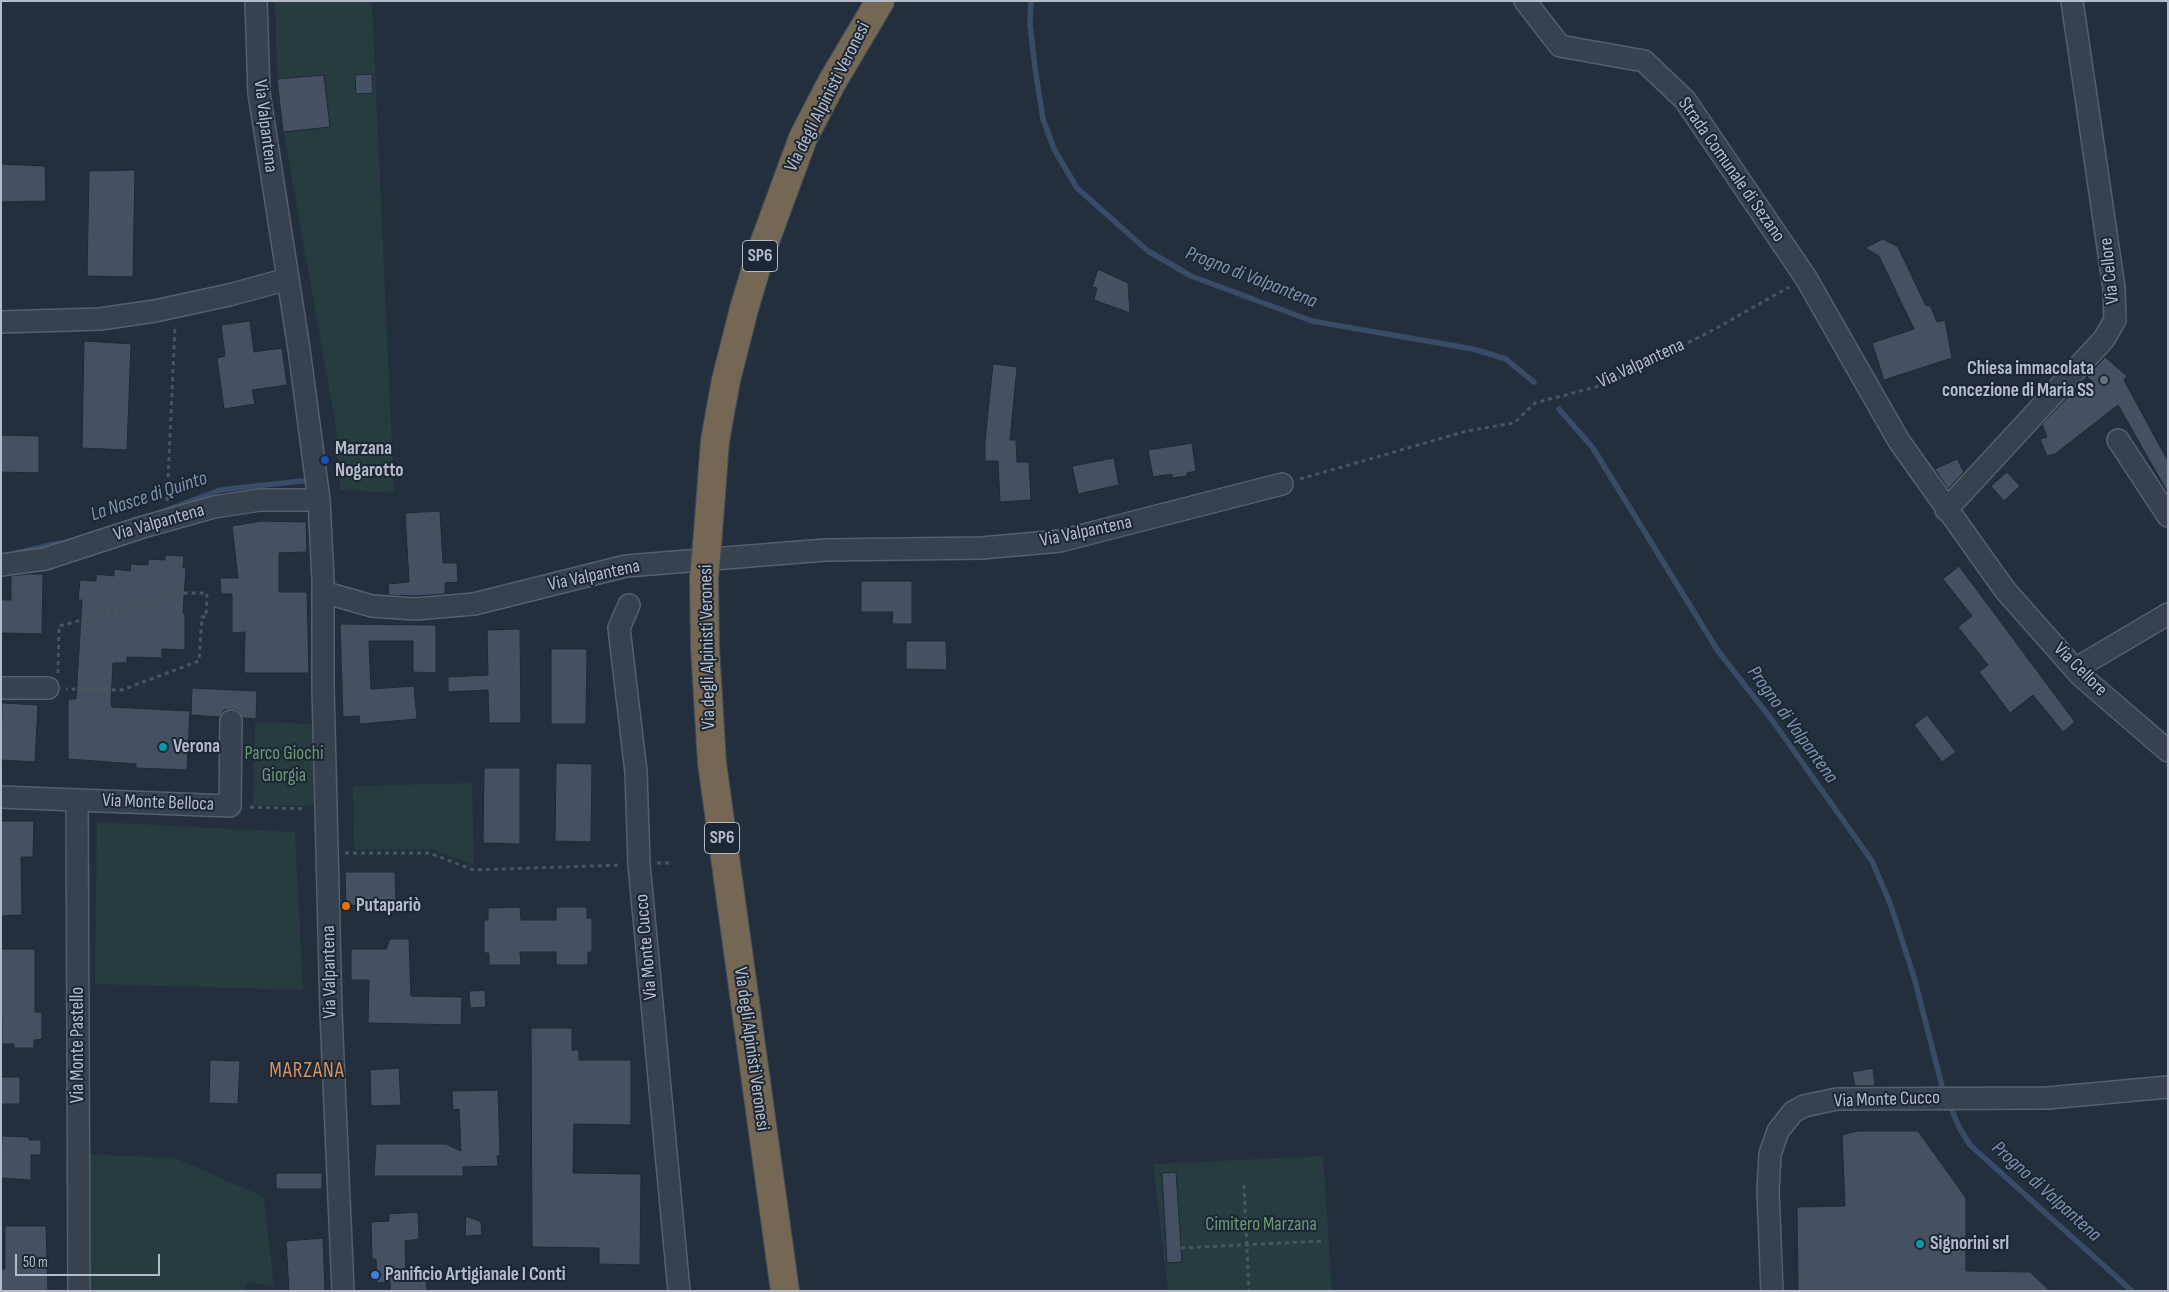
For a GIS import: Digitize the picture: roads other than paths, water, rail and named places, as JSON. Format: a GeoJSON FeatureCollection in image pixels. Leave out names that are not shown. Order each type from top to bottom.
{"type":"FeatureCollection","features":[{"type":"Feature","properties":{"kind":"highway","name":"Via degli Alpinisti Veronesi"},"geometry":{"type":"LineString","coordinates":[[785,1291],[712,763],[705,647],[704,578],[715,441],[726,380],[761,252],[803,138],[832,82],[880,1]]}},
{"type":"Feature","properties":{"kind":"street","name":"Via Valpantena"},"geometry":{"type":"LineString","coordinates":[[256,1],[259,93],[288,279],[319,500],[323,592],[326,810],[335,1145],[343,1291]]}},
{"type":"Feature","properties":{"kind":"street","name":"Strada Comunale di Sezano"},"geometry":{"type":"LineString","coordinates":[[1525,1],[1560,46],[1644,61],[1685,100],[1806,278]]}},
{"type":"Feature","properties":{"kind":"street","name":"Via Cellore"},"geometry":{"type":"LineString","coordinates":[[1946,510],[2104,339],[2115,320],[2114,288],[2072,1]]}},
{"type":"Feature","properties":{"kind":"street","name":"Via Cellore"},"geometry":{"type":"LineString","coordinates":[[1806,278],[1899,441],[1946,510],[2006,590],[2075,669],[2168,751]]}},
{"type":"Feature","properties":{"kind":"street"},"geometry":{"type":"LineString","coordinates":[[1,322],[100,319],[167,308],[288,279]]}},
{"type":"Feature","properties":{"kind":"street"},"geometry":{"type":"LineString","coordinates":[[2118,440],[2168,516]]}},
{"type":"Feature","properties":{"kind":"street","name":"Via Valpantena"},"geometry":{"type":"LineString","coordinates":[[323,592],[372,606],[415,610],[474,604],[626,566],[816,551],[982,548],[1060,541],[1282,484]]}},
{"type":"Feature","properties":{"kind":"street","name":"Via Valpantena"},"geometry":{"type":"LineString","coordinates":[[1,565],[45,559],[143,526],[214,507],[260,500],[319,500]]}},
{"type":"Feature","properties":{"kind":"street","name":"Via Monte Cucco"},"geometry":{"type":"LineString","coordinates":[[629,605],[619,628],[636,772],[639,864],[680,1291]]}},
{"type":"Feature","properties":{"kind":"street"},"geometry":{"type":"LineString","coordinates":[[2075,669],[2168,614]]}},
{"type":"Feature","properties":{"kind":"street"},"geometry":{"type":"LineString","coordinates":[[1,688],[52,688]]}},
{"type":"Feature","properties":{"kind":"street","name":"Via Monte Belloca"},"geometry":{"type":"LineString","coordinates":[[1,797],[230,806],[231,721]]}},
{"type":"Feature","properties":{"kind":"street","name":"Via Monte Pastello"},"geometry":{"type":"LineString","coordinates":[[76,800],[79,1291]]}},
{"type":"Feature","properties":{"kind":"street","name":"Via Monte Cucco"},"geometry":{"type":"LineString","coordinates":[[1772,1291],[1768,1191],[1770,1154],[1778,1131],[1793,1112],[1804,1106],[1837,1100],[2048,1098],[2168,1087]]}},
{"type":"Feature","properties":{"kind":"waterway","name":"Progno di Valpantena"},"geometry":{"type":"LineString","coordinates":[[1031,1],[1030,24],[1035,68],[1043,119],[1054,149],[1077,188],[1148,251],[1191,276],[1312,321],[1473,349],[1506,359],[1534,382]]}},
{"type":"Feature","properties":{"kind":"waterway","name":"Progno di Valpantena"},"geometry":{"type":"LineString","coordinates":[[1559,409],[1593,448],[1718,651],[1772,720],[1872,861],[1890,903],[1914,977],[1942,1086]]}},
{"type":"Feature","properties":{"kind":"waterway","name":"La Nasce di Quinto"},"geometry":{"type":"LineString","coordinates":[[167,510],[220,490],[310,480]]}},
{"type":"Feature","properties":{"kind":"waterway","name":"La Nasce di Quinto"},"geometry":{"type":"LineString","coordinates":[[16,553],[60,543]]}},
{"type":"Feature","properties":{"kind":"waterway","name":"Progno di Valpantena"},"geometry":{"type":"LineString","coordinates":[[1951,1108],[1959,1127],[1970,1145],[2132,1291]]}},
{"type":"Feature","properties":{"kind":"place","name":"Chiesa immacolata concezione di Maria SS"},"geometry":{"type":"Point","coordinates":[2104,380]}},
{"type":"Feature","properties":{"kind":"place","name":"Marzana Nogarotto"},"geometry":{"type":"Point","coordinates":[325,460]}},
{"type":"Feature","properties":{"kind":"place","name":"Verona"},"geometry":{"type":"Point","coordinates":[163,747]}},
{"type":"Feature","properties":{"kind":"place","name":"Putapariò"},"geometry":{"type":"Point","coordinates":[346,906]}},
{"type":"Feature","properties":{"kind":"place","name":"Signorini srl"},"geometry":{"type":"Point","coordinates":[1920,1244]}},
{"type":"Feature","properties":{"kind":"place","name":"Panificio Artigianale I Conti"},"geometry":{"type":"Point","coordinates":[375,1275]}},
{"type":"Feature","properties":{"kind":"district","name":"MARZANA"},"geometry":{"type":"Point","coordinates":[307,1072]}},
{"type":"Feature","properties":{"kind":"park label","name":"Parco Giochi Giorgia"},"geometry":{"type":"Point","coordinates":[284,765]}},
{"type":"Feature","properties":{"kind":"park label","name":"Cimitero Marzana"},"geometry":{"type":"Point","coordinates":[1261,1225]}}]}
